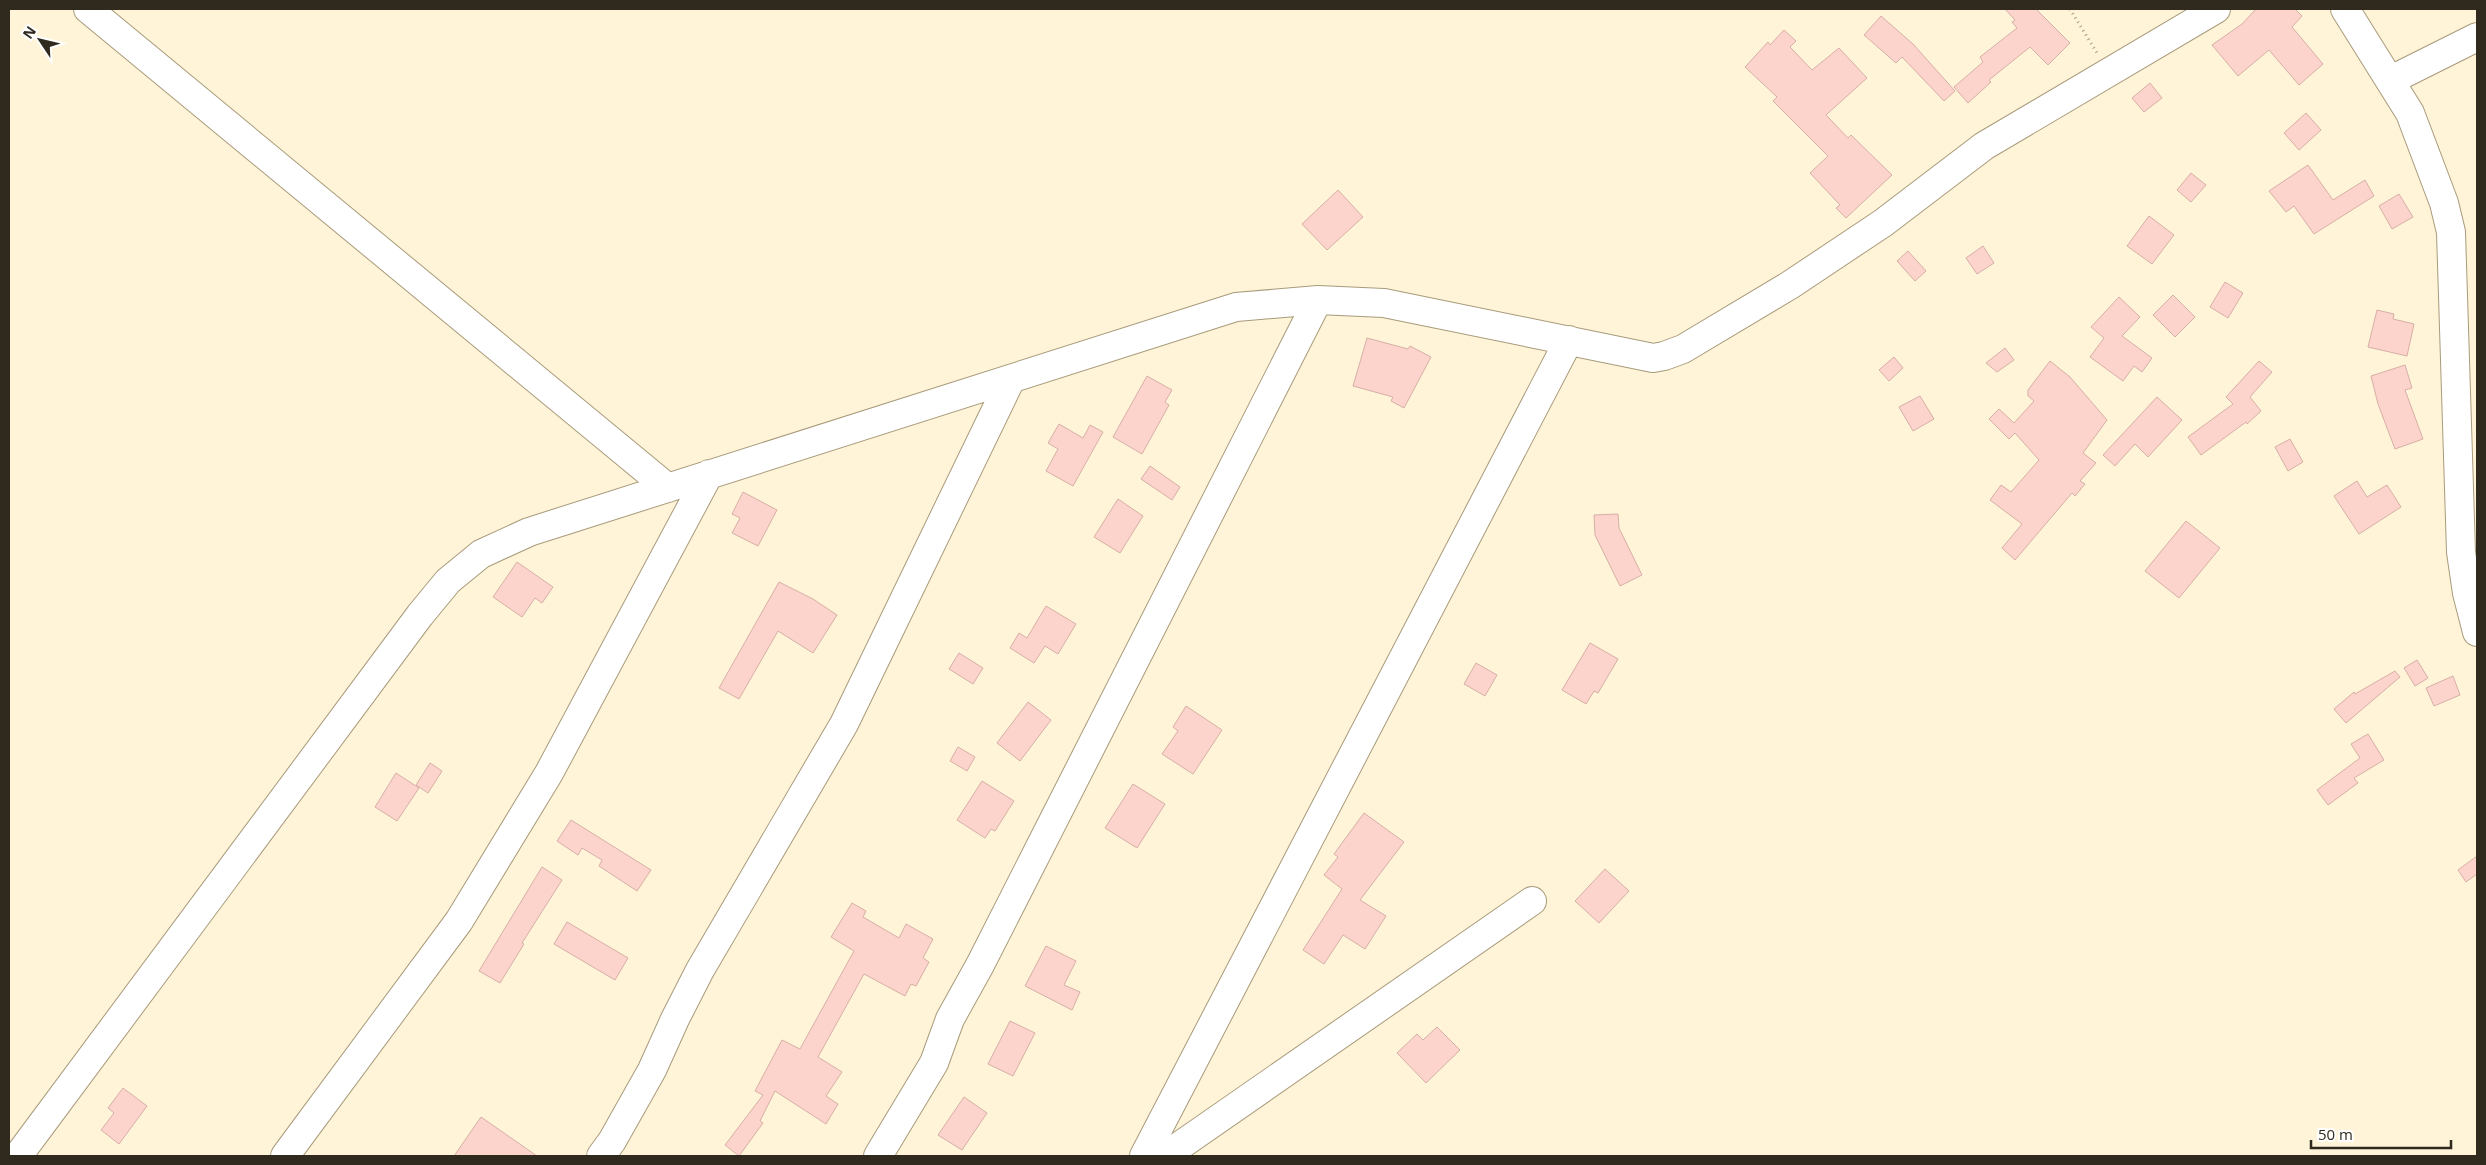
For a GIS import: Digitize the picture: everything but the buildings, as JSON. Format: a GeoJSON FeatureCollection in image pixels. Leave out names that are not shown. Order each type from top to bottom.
{"type":"FeatureCollection","features":[{"type":"Feature","properties":{"kind":"street"},"geometry":{"type":"LineString","coordinates":[[88,9],[668,488]]}},
{"type":"Feature","properties":{"kind":"street"},"geometry":{"type":"LineString","coordinates":[[18,1156],[420,615],[448,581],[481,554],[529,532],[1236,307],[1318,300],[1384,303],[1653,358],[1664,356],[1683,348],[1790,285],[1875,228],[1984,146],[2047,107],[2110,73],[2216,9]]}},
{"type":"Feature","properties":{"kind":"street"},"geometry":{"type":"LineString","coordinates":[[2345,9],[2410,113],[2444,203],[2451,232],[2461,552],[2467,593],[2477,632]]}},
{"type":"Feature","properties":{"kind":"street"},"geometry":{"type":"LineString","coordinates":[[2391,80],[2477,36]]}},
{"type":"Feature","properties":{"kind":"street"},"geometry":{"type":"LineString","coordinates":[[878,1156],[934,1063],[950,1019],[980,965],[1318,300]]}},
{"type":"Feature","properties":{"kind":"street"},"geometry":{"type":"LineString","coordinates":[[1144,1156],[1569,340]]}},
{"type":"Feature","properties":{"kind":"street"},"geometry":{"type":"LineString","coordinates":[[601,1156],[612,1141],[652,1070],[700,970],[844,724],[1011,379]]}},
{"type":"Feature","properties":{"kind":"street"},"geometry":{"type":"LineString","coordinates":[[285,1156],[459,921],[549,773],[709,474]]}},
{"type":"Feature","properties":{"kind":"street"},"geometry":{"type":"LineString","coordinates":[[1165,1156],[1532,902]]}},
{"type":"Feature","properties":{"kind":"path"},"geometry":{"type":"LineString","coordinates":[[2070,9],[2110,73]]}}]}
